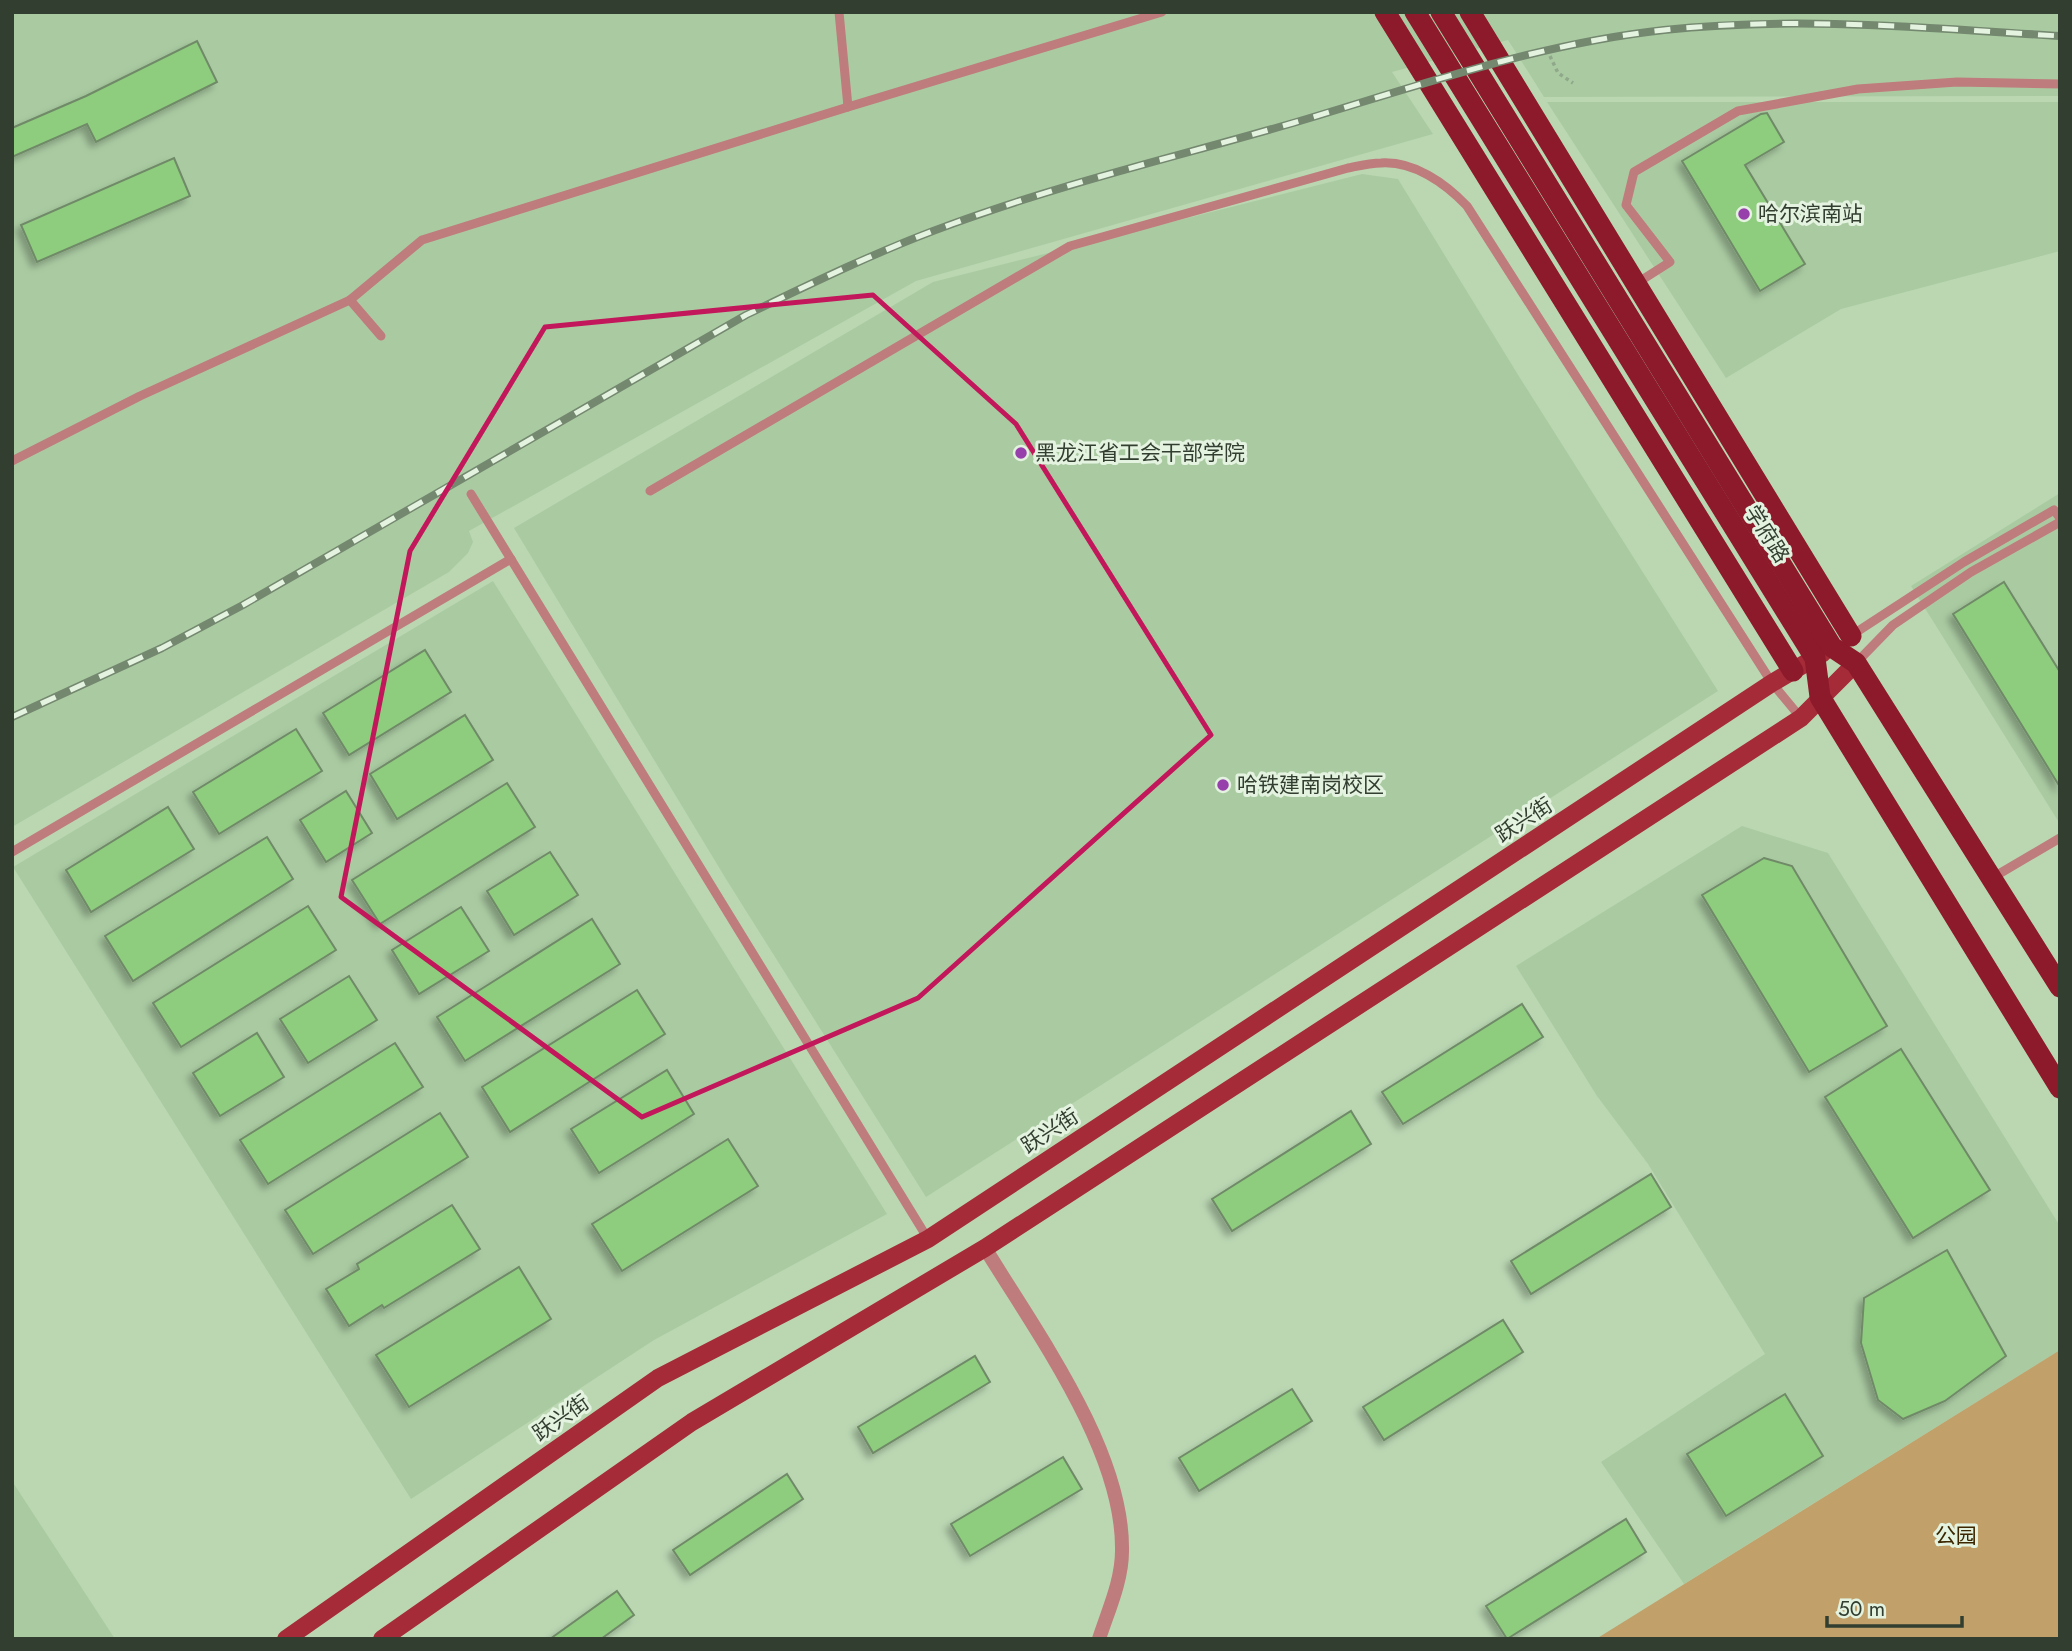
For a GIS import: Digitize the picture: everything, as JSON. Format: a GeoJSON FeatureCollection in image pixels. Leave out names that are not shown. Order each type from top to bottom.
{"type":"FeatureCollection","features":[{"type":"Feature","properties":{"kind":"highway"},"geometry":{"type":"LineString","coordinates":[[1385,12],[1793,671]]}},
{"type":"Feature","properties":{"kind":"highway","name":"学府路"},"geometry":{"type":"LineString","coordinates":[[1415,12],[1832,647],[1856,663],[2060,986]]}},
{"type":"Feature","properties":{"kind":"highway","name":"学府路"},"geometry":{"type":"LineString","coordinates":[[1441,12],[1832,647],[1820,697],[2060,1088]]}},
{"type":"Feature","properties":{"kind":"highway"},"geometry":{"type":"LineString","coordinates":[[1470,12],[1637,283],[1832,647]]}},
{"type":"Feature","properties":{"kind":"main road","name":"跃兴街"},"geometry":{"type":"LineString","coordinates":[[286,1639],[658,1378],[928,1239],[1832,647]]}},
{"type":"Feature","properties":{"kind":"main road"},"geometry":{"type":"LineString","coordinates":[[382,1639],[692,1422],[985,1248],[1801,718],[1856,663]]}},
{"type":"Feature","properties":{"kind":"street"},"geometry":{"type":"LineString","coordinates":[[985,1248],[1074,1397],[1097,1444],[1114,1491],[1122,1551],[1116,1585],[1099,1639]]}},
{"type":"Feature","properties":{"kind":"lane"},"geometry":{"type":"LineString","coordinates":[[839,12],[848,107]]}},
{"type":"Feature","properties":{"kind":"lane"},"geometry":{"type":"LineString","coordinates":[[12,461],[140,396],[351,300],[422,240],[1162,12]]}},
{"type":"Feature","properties":{"kind":"lane"},"geometry":{"type":"LineString","coordinates":[[1637,283],[1670,262],[1626,205],[1634,172],[1738,111],[1858,89],[1957,82],[2060,84]]}},
{"type":"Feature","properties":{"kind":"lane"},"geometry":{"type":"LineString","coordinates":[[650,491],[1070,246],[1348,168],[1382,162],[1405,166],[1424,172],[1443,184],[1467,206],[1699,565],[1772,684],[1801,718]]}},
{"type":"Feature","properties":{"kind":"lane"},"geometry":{"type":"LineString","coordinates":[[351,300],[381,336]]}},
{"type":"Feature","properties":{"kind":"lane"},"geometry":{"type":"LineString","coordinates":[[471,494],[928,1239]]}},
{"type":"Feature","properties":{"kind":"lane"},"geometry":{"type":"LineString","coordinates":[[1832,647],[1964,562],[2054,510],[2060,520],[1971,572],[1893,625],[1856,663]]}},
{"type":"Feature","properties":{"kind":"lane"},"geometry":{"type":"LineString","coordinates":[[12,852],[511,559]]}},
{"type":"Feature","properties":{"kind":"lane"},"geometry":{"type":"LineString","coordinates":[[1992,878],[2060,838]]}},
{"type":"Feature","properties":{"kind":"path"},"geometry":{"type":"LineString","coordinates":[[1550,56],[1558,73],[1573,83]]}},
{"type":"Feature","properties":{"kind":"highlighted area"},"geometry":{"type":"Polygon","coordinates":[[[873,295],[1016,424],[1211,735],[918,998],[642,1117],[341,897],[410,551],[545,327],[873,295]]]}},
{"type":"Feature","properties":{"kind":"shaded area"},"geometry":{"type":"Polygon","coordinates":[[[12,12],[2060,12],[2060,96],[1544,97],[1508,40],[1392,72],[1433,134],[916,281],[469,531],[473,542],[468,553],[449,572],[12,827],[12,12]]]}},
{"type":"Feature","properties":{"kind":"shaded area"},"geometry":{"type":"Polygon","coordinates":[[[1547,102],[2060,102],[2060,251],[1841,309],[1726,378],[1547,102]]]}},
{"type":"Feature","properties":{"kind":"shaded area"},"geometry":{"type":"Polygon","coordinates":[[[1362,174],[1398,179],[1718,691],[926,1197],[726,879],[514,528],[933,282],[1362,174]]]}},
{"type":"Feature","properties":{"kind":"shaded area"},"geometry":{"type":"Polygon","coordinates":[[[2060,493],[2060,824],[1911,586],[2060,493]]]}},
{"type":"Feature","properties":{"kind":"shaded area"},"geometry":{"type":"Polygon","coordinates":[[[493,581],[887,1214],[654,1340],[411,1499],[13,867],[493,581]]]}},
{"type":"Feature","properties":{"kind":"shaded area"},"geometry":{"type":"Polygon","coordinates":[[[1742,826],[1828,853],[2060,1226],[2060,1350],[1684,1584],[1601,1462],[1765,1354],[1648,1164],[1597,1096],[1516,966],[1742,826]]]}},
{"type":"Feature","properties":{"kind":"shaded area"},"geometry":{"type":"Polygon","coordinates":[[[12,1481],[115,1639],[12,1639],[12,1481]]]}},
{"type":"Feature","properties":{"kind":"green space","name":"公园"},"geometry":{"type":"Polygon","coordinates":[[[2060,1350],[2060,1639],[1596,1639],[2060,1350]]]}},
{"type":"Feature","properties":{"kind":"building"},"geometry":{"type":"Polygon","coordinates":[[[197,41],[217,82],[96,142],[87,124],[12,157],[12,128],[86,96],[197,41]]]}},
{"type":"Feature","properties":{"kind":"building","name":"哈尔滨南站"},"geometry":{"type":"Polygon","coordinates":[[[1767,113],[1784,142],[1745,165],[1805,264],[1760,291],[1682,161],[1767,113]]]}},
{"type":"Feature","properties":{"kind":"building"},"geometry":{"type":"Polygon","coordinates":[[[174,158],[190,196],[37,262],[21,225],[174,158]]]}},
{"type":"Feature","properties":{"kind":"building"},"geometry":{"type":"Polygon","coordinates":[[[2004,582],[2060,672],[2060,787],[1953,614],[2004,582]]]}},
{"type":"Feature","properties":{"kind":"building"},"geometry":{"type":"Polygon","coordinates":[[[425,650],[451,692],[349,755],[323,713],[425,650]]]}},
{"type":"Feature","properties":{"kind":"building"},"geometry":{"type":"Polygon","coordinates":[[[465,715],[493,760],[397,819],[370,774],[465,715]]]}},
{"type":"Feature","properties":{"kind":"building"},"geometry":{"type":"Polygon","coordinates":[[[296,729],[322,771],[219,834],[193,792],[296,729]]]}},
{"type":"Feature","properties":{"kind":"building"},"geometry":{"type":"Polygon","coordinates":[[[507,783],[535,827],[380,924],[352,880],[507,783]]]}},
{"type":"Feature","properties":{"kind":"building"},"geometry":{"type":"Polygon","coordinates":[[[346,791],[372,833],[326,862],[300,820],[346,791]]]}},
{"type":"Feature","properties":{"kind":"building"},"geometry":{"type":"Polygon","coordinates":[[[168,807],[194,849],[91,912],[66,870],[168,807]]]}},
{"type":"Feature","properties":{"kind":"building"},"geometry":{"type":"Polygon","coordinates":[[[267,837],[293,879],[133,981],[105,936],[267,837]]]}},
{"type":"Feature","properties":{"kind":"building"},"geometry":{"type":"Polygon","coordinates":[[[550,852],[578,895],[514,935],[487,891],[550,852]]]}},
{"type":"Feature","properties":{"kind":"building"},"geometry":{"type":"Polygon","coordinates":[[[1764,858],[1792,866],[1887,1026],[1809,1072],[1702,895],[1764,858]]]}},
{"type":"Feature","properties":{"kind":"building"},"geometry":{"type":"Polygon","coordinates":[[[308,906],[336,950],[181,1047],[153,1003],[308,906]]]}},
{"type":"Feature","properties":{"kind":"building"},"geometry":{"type":"Polygon","coordinates":[[[461,907],[489,951],[419,994],[392,950],[461,907]]]}},
{"type":"Feature","properties":{"kind":"building"},"geometry":{"type":"Polygon","coordinates":[[[592,919],[620,964],[465,1061],[437,1017],[592,919]]]}},
{"type":"Feature","properties":{"kind":"building"},"geometry":{"type":"Polygon","coordinates":[[[349,976],[377,1020],[308,1063],[280,1019],[349,976]]]}},
{"type":"Feature","properties":{"kind":"building"},"geometry":{"type":"Polygon","coordinates":[[[637,990],[665,1034],[510,1132],[482,1087],[637,990]]]}},
{"type":"Feature","properties":{"kind":"building"},"geometry":{"type":"Polygon","coordinates":[[[1522,1004],[1543,1037],[1403,1124],[1382,1092],[1522,1004]]]}},
{"type":"Feature","properties":{"kind":"building"},"geometry":{"type":"Polygon","coordinates":[[[257,1033],[284,1077],[220,1116],[193,1073],[257,1033]]]}},
{"type":"Feature","properties":{"kind":"building"},"geometry":{"type":"Polygon","coordinates":[[[395,1043],[423,1087],[268,1184],[240,1140],[395,1043]]]}},
{"type":"Feature","properties":{"kind":"building"},"geometry":{"type":"Polygon","coordinates":[[[1901,1049],[1990,1190],[1913,1238],[1825,1097],[1901,1049]]]}},
{"type":"Feature","properties":{"kind":"building"},"geometry":{"type":"Polygon","coordinates":[[[667,1070],[694,1114],[599,1173],[571,1129],[667,1070]]]}},
{"type":"Feature","properties":{"kind":"building"},"geometry":{"type":"Polygon","coordinates":[[[1351,1111],[1371,1144],[1232,1231],[1212,1199],[1351,1111]]]}},
{"type":"Feature","properties":{"kind":"building"},"geometry":{"type":"Polygon","coordinates":[[[440,1113],[468,1157],[313,1254],[285,1210],[440,1113]]]}},
{"type":"Feature","properties":{"kind":"building"},"geometry":{"type":"Polygon","coordinates":[[[728,1139],[758,1186],[622,1271],[592,1224],[728,1139]]]}},
{"type":"Feature","properties":{"kind":"building"},"geometry":{"type":"Polygon","coordinates":[[[1651,1174],[1671,1207],[1531,1294],[1511,1261],[1651,1174]]]}},
{"type":"Feature","properties":{"kind":"building"},"geometry":{"type":"Polygon","coordinates":[[[452,1205],[480,1249],[384,1308],[382,1305],[349,1326],[326,1289],[359,1269],[357,1264],[452,1205]]]}},
{"type":"Feature","properties":{"kind":"building"},"geometry":{"type":"Polygon","coordinates":[[[1947,1250],[2006,1356],[1945,1401],[1903,1419],[1878,1400],[1861,1343],[1864,1298],[1947,1250]]]}},
{"type":"Feature","properties":{"kind":"building"},"geometry":{"type":"Polygon","coordinates":[[[519,1267],[551,1319],[409,1407],[376,1355],[519,1267]]]}},
{"type":"Feature","properties":{"kind":"building"},"geometry":{"type":"Polygon","coordinates":[[[1503,1320],[1523,1352],[1384,1440],[1363,1407],[1503,1320]]]}},
{"type":"Feature","properties":{"kind":"building"},"geometry":{"type":"Polygon","coordinates":[[[975,1356],[990,1382],[873,1453],[858,1427],[975,1356]]]}},
{"type":"Feature","properties":{"kind":"building"},"geometry":{"type":"Polygon","coordinates":[[[1292,1389],[1312,1421],[1199,1491],[1179,1458],[1292,1389]]]}},
{"type":"Feature","properties":{"kind":"building"},"geometry":{"type":"Polygon","coordinates":[[[1785,1394],[1823,1456],[1726,1516],[1687,1454],[1785,1394]]]}},
{"type":"Feature","properties":{"kind":"building"},"geometry":{"type":"Polygon","coordinates":[[[1063,1457],[1082,1489],[970,1556],[951,1524],[1063,1457]]]}},
{"type":"Feature","properties":{"kind":"building"},"geometry":{"type":"Polygon","coordinates":[[[787,1474],[803,1499],[690,1575],[673,1550],[787,1474]]]}},
{"type":"Feature","properties":{"kind":"building"},"geometry":{"type":"Polygon","coordinates":[[[1626,1519],[1646,1552],[1507,1639],[1486,1606],[1626,1519]]]}},
{"type":"Feature","properties":{"kind":"building"},"geometry":{"type":"Polygon","coordinates":[[[617,1591],[634,1615],[601,1639],[550,1639],[617,1591]]]}},
{"type":"Feature","properties":{"kind":"railway"},"geometry":{"type":"LineString","coordinates":[[12,717],[162,648],[243,605],[746,315],[874,255],[994,209],[1476,68],[1569,45],[1616,37],[1664,30],[1763,24],[1911,27],[2060,36]]}},
{"type":"Feature","properties":{"kind":"place","name":"哈尔滨南站"},"geometry":{"type":"Point","coordinates":[1744,214]}},
{"type":"Feature","properties":{"kind":"place","name":"黑龙江省工会干部学院"},"geometry":{"type":"Point","coordinates":[1021,453]}},
{"type":"Feature","properties":{"kind":"place","name":"哈铁建南岗校区"},"geometry":{"type":"Point","coordinates":[1223,785]}}]}
